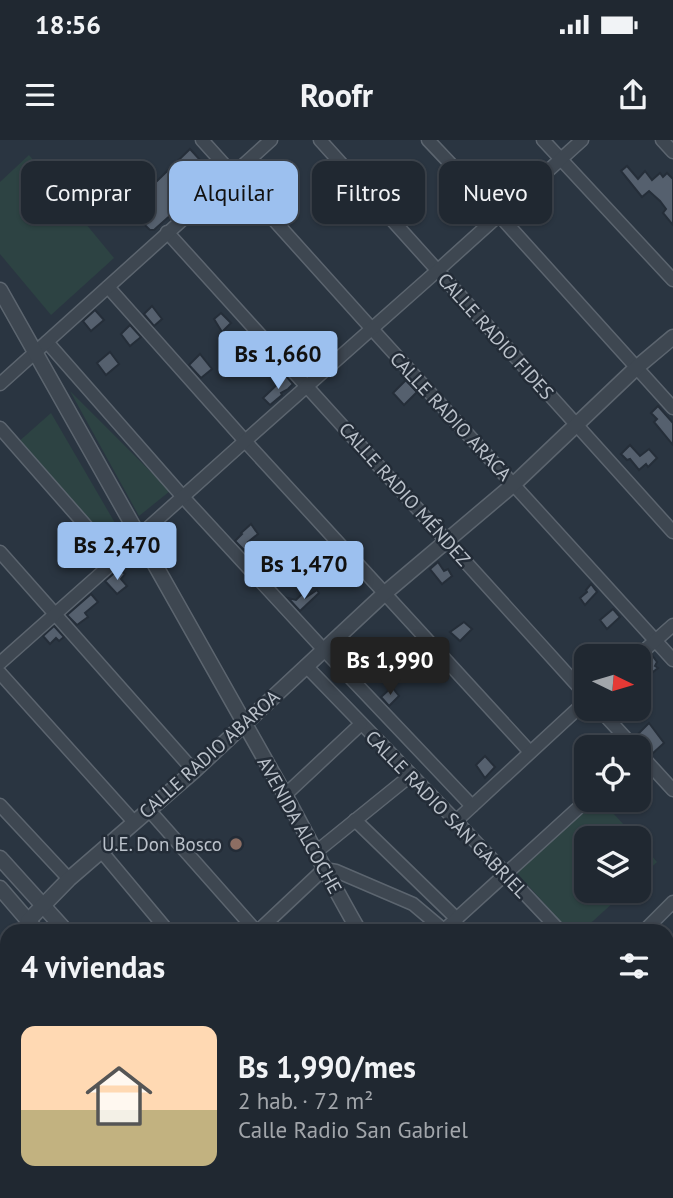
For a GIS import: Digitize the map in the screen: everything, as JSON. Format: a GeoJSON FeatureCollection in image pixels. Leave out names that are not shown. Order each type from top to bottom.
{"type":"FeatureCollection","features":[{"type":"Feature","properties":{"kind":"street","name":"CALLE RADIO ARACA"},"geometry":{"type":"LineString","coordinates":[[202,140],[221,161]]}},
{"type":"Feature","properties":{"kind":"street"},"geometry":{"type":"LineString","coordinates":[[248,161],[271,140]]}},
{"type":"Feature","properties":{"kind":"street","name":"CALLE RADIO FIDES"},"geometry":{"type":"LineString","coordinates":[[320,140],[673,532]]}},
{"type":"Feature","properties":{"kind":"street"},"geometry":{"type":"LineString","coordinates":[[428,140],[448,161]]}},
{"type":"Feature","properties":{"kind":"street"},"geometry":{"type":"LineString","coordinates":[[543,140],[673,280]]}},
{"type":"Feature","properties":{"kind":"street"},"geometry":{"type":"LineString","coordinates":[[552,167],[582,140]]}},
{"type":"Feature","properties":{"kind":"street"},"geometry":{"type":"LineString","coordinates":[[662,140],[673,152]]}},
{"type":"Feature","properties":{"kind":"street"},"geometry":{"type":"LineString","coordinates":[[0,384],[176,224]]}},
{"type":"Feature","properties":{"kind":"street","name":"CALLE RADIO ARACA"},"geometry":{"type":"LineString","coordinates":[[278,224],[673,660]]}},
{"type":"Feature","properties":{"kind":"street"},"geometry":{"type":"LineString","coordinates":[[0,663],[489,224]]}},
{"type":"Feature","properties":{"kind":"street"},"geometry":{"type":"LineString","coordinates":[[507,224],[673,408]]}},
{"type":"Feature","properties":{"kind":"street","name":"CALLE RADIO MÉNDEZ"},"geometry":{"type":"LineString","coordinates":[[167,232],[574,682]]}},
{"type":"Feature","properties":{"kind":"street"},"geometry":{"type":"LineString","coordinates":[[107,287],[530,752]]}},
{"type":"Feature","properties":{"kind":"street"},"geometry":{"type":"LineString","coordinates":[[1,294],[35,353]]}},
{"type":"Feature","properties":{"kind":"street","name":"CALLE RADIO ABAROA"},"geometry":{"type":"LineString","coordinates":[[34,924],[42,905],[69,879],[194,771],[385,593],[514,484],[636,368],[673,337]]}},
{"type":"Feature","properties":{"kind":"street","name":"CALLE RADIO SAN GABRIEL"},"geometry":{"type":"LineString","coordinates":[[47,342],[183,497],[472,806]]}},
{"type":"Feature","properties":{"kind":"street","name":"AVENIDA ALCOCHE"},"geometry":{"type":"LineString","coordinates":[[35,353],[355,924]]}},
{"type":"Feature","properties":{"kind":"street"},"geometry":{"type":"LineString","coordinates":[[0,428],[116,560]]}},
{"type":"Feature","properties":{"kind":"street"},"geometry":{"type":"LineString","coordinates":[[0,552],[194,771]]}},
{"type":"Feature","properties":{"kind":"street"},"geometry":{"type":"LineString","coordinates":[[651,644],[673,625]]}},
{"type":"Feature","properties":{"kind":"street","name":"CALLE RADIO SAN GABRIEL"},"geometry":{"type":"LineString","coordinates":[[306,666],[553,924]]}},
{"type":"Feature","properties":{"kind":"street"},"geometry":{"type":"LineString","coordinates":[[0,673],[134,821]]}},
{"type":"Feature","properties":{"kind":"street"},"geometry":{"type":"LineString","coordinates":[[456,821],[574,712]]}},
{"type":"Feature","properties":{"kind":"street"},"geometry":{"type":"LineString","coordinates":[[610,721],[623,735]]}},
{"type":"Feature","properties":{"kind":"street"},"geometry":{"type":"LineString","coordinates":[[285,795],[361,724]]}},
{"type":"Feature","properties":{"kind":"street"},"geometry":{"type":"LineString","coordinates":[[651,766],[673,790]]}},
{"type":"Feature","properties":{"kind":"street"},"geometry":{"type":"LineString","coordinates":[[316,852],[410,776]]}},
{"type":"Feature","properties":{"kind":"street"},"geometry":{"type":"LineString","coordinates":[[0,805],[69,879]]}},
{"type":"Feature","properties":{"kind":"street"},"geometry":{"type":"LineString","coordinates":[[149,810],[251,924]]}},
{"type":"Feature","properties":{"kind":"street"},"geometry":{"type":"LineString","coordinates":[[451,924],[574,812]]}},
{"type":"Feature","properties":{"kind":"street"},"geometry":{"type":"LineString","coordinates":[[355,820],[457,919]]}},
{"type":"Feature","properties":{"kind":"street"},"geometry":{"type":"LineString","coordinates":[[102,852],[162,924]]}},
{"type":"Feature","properties":{"kind":"street"},"geometry":{"type":"LineString","coordinates":[[0,858],[56,924]]}},
{"type":"Feature","properties":{"kind":"street"},"geometry":{"type":"LineString","coordinates":[[265,924],[324,869],[414,904],[437,924]]}},
{"type":"Feature","properties":{"kind":"street"},"geometry":{"type":"LineString","coordinates":[[0,888],[31,924]]}},
{"type":"Feature","properties":{"kind":"street"},"geometry":{"type":"LineString","coordinates":[[651,924],[673,904]]}},
{"type":"Feature","properties":{"kind":"green space"},"geometry":{"type":"Polygon","coordinates":[[[29,155],[34,161],[23,161],[29,155]]]}},
{"type":"Feature","properties":{"kind":"green space"},"geometry":{"type":"Polygon","coordinates":[[[21,162],[21,224],[86,224],[114,258],[51,315],[0,254],[0,182],[21,162]]]}},
{"type":"Feature","properties":{"kind":"green space"},"geometry":{"type":"Polygon","coordinates":[[[70,391],[170,491],[139,516],[70,391]]]}},
{"type":"Feature","properties":{"kind":"green space"},"geometry":{"type":"Polygon","coordinates":[[[51,413],[122,535],[111,545],[16,444],[51,413]]]}},
{"type":"Feature","properties":{"kind":"green space"},"geometry":{"type":"Polygon","coordinates":[[[583,812],[612,812],[625,826],[574,826],[574,903],[613,903],[590,924],[563,924],[517,873],[583,812]]]}},
{"type":"Feature","properties":{"kind":"green space"},"geometry":{"type":"Polygon","coordinates":[[[651,855],[657,862],[651,868],[651,855]]]}},
{"type":"Feature","properties":{"kind":"building"},"geometry":{"type":"Polygon","coordinates":[[[190,149],[201,161],[178,161],[190,149]]]}},
{"type":"Feature","properties":{"kind":"building"},"geometry":{"type":"Polygon","coordinates":[[[627,166],[638,179],[645,171],[652,180],[660,173],[663,177],[667,173],[673,179],[673,225],[663,213],[666,209],[660,201],[649,191],[642,197],[621,171],[627,166]]]}},
{"type":"Feature","properties":{"kind":"building"},"geometry":{"type":"Polygon","coordinates":[[[169,169],[169,217],[154,230],[150,230],[144,224],[155,224],[155,183],[169,169]]]}},
{"type":"Feature","properties":{"kind":"building"},"geometry":{"type":"Polygon","coordinates":[[[152,306],[162,319],[154,326],[144,314],[152,306]]]}},
{"type":"Feature","properties":{"kind":"building"},"geometry":{"type":"Polygon","coordinates":[[[95,310],[104,320],[91,331],[83,321],[95,310]]]}},
{"type":"Feature","properties":{"kind":"building"},"geometry":{"type":"Polygon","coordinates":[[[221,313],[231,323],[222,332],[214,319],[221,313]]]}},
{"type":"Feature","properties":{"kind":"building"},"geometry":{"type":"Polygon","coordinates":[[[130,325],[141,337],[130,346],[121,334],[130,325]]]}},
{"type":"Feature","properties":{"kind":"building"},"geometry":{"type":"Polygon","coordinates":[[[110,352],[119,364],[106,375],[97,363],[110,352]]]}},
{"type":"Feature","properties":{"kind":"building"},"geometry":{"type":"Polygon","coordinates":[[[200,354],[212,369],[201,378],[189,365],[200,354]]]}},
{"type":"Feature","properties":{"kind":"building"},"geometry":{"type":"Polygon","coordinates":[[[286,376],[293,384],[270,405],[263,398],[286,376]]]}},
{"type":"Feature","properties":{"kind":"building"},"geometry":{"type":"Polygon","coordinates":[[[406,380],[417,392],[404,405],[393,393],[406,380]]]}},
{"type":"Feature","properties":{"kind":"building"},"geometry":{"type":"Polygon","coordinates":[[[658,406],[673,423],[673,445],[654,422],[657,419],[651,413],[658,406]]]}},
{"type":"Feature","properties":{"kind":"building"},"geometry":{"type":"Polygon","coordinates":[[[630,445],[640,456],[649,449],[657,458],[648,467],[646,464],[639,470],[630,459],[627,460],[621,454],[630,445]]]}},
{"type":"Feature","properties":{"kind":"building"},"geometry":{"type":"Polygon","coordinates":[[[251,524],[258,534],[248,542],[250,544],[244,550],[235,541],[251,524]]]}},
{"type":"Feature","properties":{"kind":"building"},"geometry":{"type":"Polygon","coordinates":[[[438,562],[444,571],[448,569],[452,576],[442,584],[430,569],[438,562]]]}},
{"type":"Feature","properties":{"kind":"building"},"geometry":{"type":"Polygon","coordinates":[[[119,569],[125,574],[121,579],[127,586],[117,594],[105,581],[119,569]]]}},
{"type":"Feature","properties":{"kind":"building"},"geometry":{"type":"Polygon","coordinates":[[[591,584],[597,592],[585,605],[580,598],[591,584]]]}},
{"type":"Feature","properties":{"kind":"building"},"geometry":{"type":"Polygon","coordinates":[[[317,590],[319,593],[300,611],[288,598],[296,600],[302,594],[305,598],[317,590]]]}},
{"type":"Feature","properties":{"kind":"building"},"geometry":{"type":"Polygon","coordinates":[[[91,594],[98,602],[85,613],[88,617],[77,625],[67,615],[91,594]]]}},
{"type":"Feature","properties":{"kind":"building"},"geometry":{"type":"Polygon","coordinates":[[[613,609],[620,617],[607,629],[600,620],[613,609]]]}},
{"type":"Feature","properties":{"kind":"building"},"geometry":{"type":"Polygon","coordinates":[[[464,622],[472,629],[460,641],[450,632],[464,622]]]}},
{"type":"Feature","properties":{"kind":"building"},"geometry":{"type":"Polygon","coordinates":[[[54,626],[64,637],[59,641],[56,638],[50,644],[43,636],[54,626]]]}},
{"type":"Feature","properties":{"kind":"building"},"geometry":{"type":"Polygon","coordinates":[[[651,656],[657,662],[655,666],[658,668],[651,673],[651,656]]]}},
{"type":"Feature","properties":{"kind":"building"},"geometry":{"type":"Polygon","coordinates":[[[392,687],[399,696],[389,706],[381,697],[392,687]]]}},
{"type":"Feature","properties":{"kind":"building"},"geometry":{"type":"Polygon","coordinates":[[[649,723],[664,743],[652,754],[651,735],[637,735],[649,723]]]}},
{"type":"Feature","properties":{"kind":"building"},"geometry":{"type":"Polygon","coordinates":[[[485,756],[495,767],[485,778],[476,765],[485,756]]]}},
{"type":"Feature","properties":{"kind":"place","name":"U.E. Don Bosco"},"geometry":{"type":"Point","coordinates":[236,844]}}]}
